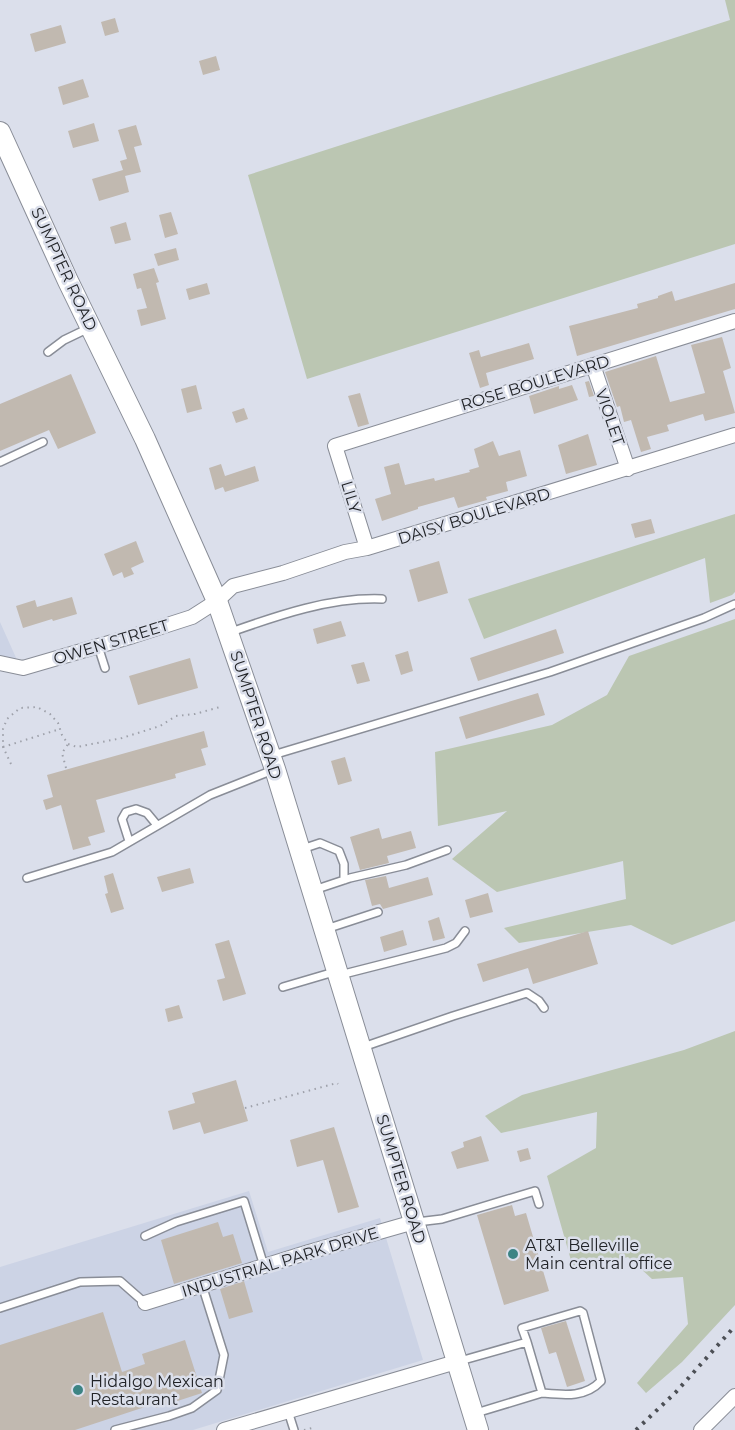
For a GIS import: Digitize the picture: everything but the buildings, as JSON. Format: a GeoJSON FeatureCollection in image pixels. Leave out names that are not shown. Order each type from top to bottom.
{"type":"FeatureCollection","features":[{"type":"Feature","properties":{"kind":"street","name":"SUMPTER ROAD"},"geometry":{"type":"LineString","coordinates":[[0,132],[145,439],[217,602],[272,763],[476,1422]]}},
{"type":"Feature","properties":{"kind":"street","name":"ROSE BOULEVARD"},"geometry":{"type":"LineString","coordinates":[[335,446],[735,321]]}},
{"type":"Feature","properties":{"kind":"street","name":"VIOLET"},"geometry":{"type":"LineString","coordinates":[[593,365],[628,469]]}},
{"type":"Feature","properties":{"kind":"street","name":"DAISY BOULEVARD"},"geometry":{"type":"LineString","coordinates":[[217,602],[233,586],[283,573],[345,552],[368,548],[735,435]]}},
{"type":"Feature","properties":{"kind":"street","name":"LILY"},"geometry":{"type":"LineString","coordinates":[[335,446],[368,548]]}},
{"type":"Feature","properties":{"kind":"street","name":"OWEN STREET"},"geometry":{"type":"LineString","coordinates":[[0,663],[23,668],[192,617],[217,602]]}},
{"type":"Feature","properties":{"kind":"street","name":"INDUSTRIAL PARK DRIVE"},"geometry":{"type":"LineString","coordinates":[[145,1303],[414,1222]]}},
{"type":"Feature","properties":{"kind":"street"},"geometry":{"type":"LineString","coordinates":[[224,1430],[456,1362]]}},
{"type":"Feature","properties":{"kind":"street"},"geometry":{"type":"LineString","coordinates":[[701,1430],[735,1396]]}},
{"type":"Feature","properties":{"kind":"lane"},"geometry":{"type":"LineString","coordinates":[[48,352],[64,340],[91,327]]}},
{"type":"Feature","properties":{"kind":"lane"},"geometry":{"type":"LineString","coordinates":[[0,462],[43,442]]}},
{"type":"Feature","properties":{"kind":"lane"},"geometry":{"type":"LineString","coordinates":[[228,633],[280,616],[336,602],[359,598],[382,599]]}},
{"type":"Feature","properties":{"kind":"lane"},"geometry":{"type":"LineString","coordinates":[[27,878],[112,852],[210,795],[272,763],[550,672],[704,618],[735,604]]}},
{"type":"Feature","properties":{"kind":"lane"},"geometry":{"type":"LineString","coordinates":[[98,646],[105,668]]}},
{"type":"Feature","properties":{"kind":"lane"},"geometry":{"type":"LineString","coordinates":[[129,841],[122,819],[126,812],[136,809],[147,813],[157,825]]}},
{"type":"Feature","properties":{"kind":"lane"},"geometry":{"type":"LineString","coordinates":[[299,849],[321,843],[339,851],[344,864],[344,880]]}},
{"type":"Feature","properties":{"kind":"lane"},"geometry":{"type":"LineString","coordinates":[[312,891],[344,880],[406,865],[447,850]]}},
{"type":"Feature","properties":{"kind":"lane"},"geometry":{"type":"LineString","coordinates":[[324,930],[378,912]]}},
{"type":"Feature","properties":{"kind":"lane"},"geometry":{"type":"LineString","coordinates":[[283,987],[446,948],[456,943],[465,931]]}},
{"type":"Feature","properties":{"kind":"lane"},"geometry":{"type":"LineString","coordinates":[[360,1048],[527,993],[539,1001],[544,1008]]}},
{"type":"Feature","properties":{"kind":"lane"},"geometry":{"type":"LineString","coordinates":[[414,1222],[442,1220],[535,1191],[539,1204]]}},
{"type":"Feature","properties":{"kind":"lane"},"geometry":{"type":"LineString","coordinates":[[145,1236],[176,1222],[244,1201],[264,1266]]}},
{"type":"Feature","properties":{"kind":"lane"},"geometry":{"type":"LineString","coordinates":[[0,1308],[80,1282],[120,1281],[145,1303]]}},
{"type":"Feature","properties":{"kind":"lane"},"geometry":{"type":"LineString","coordinates":[[116,1430],[169,1416],[192,1407],[217,1390],[224,1355],[202,1285]]}},
{"type":"Feature","properties":{"kind":"lane"},"geometry":{"type":"LineString","coordinates":[[476,1422],[542,1394],[574,1395],[592,1390],[601,1381],[583,1313],[580,1311],[522,1328],[542,1394]]}},
{"type":"Feature","properties":{"kind":"lane"},"geometry":{"type":"LineString","coordinates":[[456,1362],[527,1342]]}},
{"type":"Feature","properties":{"kind":"lane"},"geometry":{"type":"LineString","coordinates":[[288,1411],[294,1430]]}},
{"type":"Feature","properties":{"kind":"path"},"geometry":{"type":"LineString","coordinates":[[11,765],[3,747],[3,729],[7,720],[20,708],[37,707],[58,723],[68,744],[77,747],[122,738],[160,726],[176,716],[195,714],[220,707]]}},
{"type":"Feature","properties":{"kind":"path"},"geometry":{"type":"LineString","coordinates":[[3,747],[60,729]]}},
{"type":"Feature","properties":{"kind":"path"},"geometry":{"type":"LineString","coordinates":[[66,768],[62,753],[68,744]]}},
{"type":"Feature","properties":{"kind":"path"},"geometry":{"type":"LineString","coordinates":[[246,1108],[338,1084]]}},
{"type":"Feature","properties":{"kind":"path"},"geometry":{"type":"LineString","coordinates":[[304,1430],[312,1428],[313,1430]]}},
{"type":"Feature","properties":{"kind":"shaded area"},"geometry":{"type":"Polygon","coordinates":[[[0,622],[17,660],[0,665],[0,622]]]}},
{"type":"Feature","properties":{"kind":"shaded area"},"geometry":{"type":"Polygon","coordinates":[[[249,1191],[268,1252],[380,1218],[423,1360],[193,1430],[0,1430],[0,1267],[249,1191]]]}},
{"type":"Feature","properties":{"kind":"green space"},"geometry":{"type":"Polygon","coordinates":[[[725,0],[735,0],[735,244],[307,379],[248,175],[730,20],[725,0]]]}},
{"type":"Feature","properties":{"kind":"green space"},"geometry":{"type":"Polygon","coordinates":[[[735,514],[735,592],[732,595],[710,603],[705,558],[484,639],[468,599],[735,514]]]}},
{"type":"Feature","properties":{"kind":"green space"},"geometry":{"type":"Polygon","coordinates":[[[735,619],[735,921],[672,945],[631,925],[519,943],[504,928],[626,899],[623,861],[497,892],[452,859],[507,811],[438,826],[435,752],[552,725],[607,695],[629,656],[735,619]]]}},
{"type":"Feature","properties":{"kind":"green space"},"geometry":{"type":"Polygon","coordinates":[[[735,1031],[735,1305],[682,1362],[646,1393],[637,1383],[688,1324],[683,1277],[652,1279],[628,1257],[574,1271],[547,1176],[596,1148],[597,1112],[501,1133],[485,1116],[522,1095],[684,1050],[735,1031]]]}},
{"type":"Feature","properties":{"kind":"railway"},"geometry":{"type":"LineString","coordinates":[[636,1430],[676,1392],[735,1326]]}},
{"type":"Feature","properties":{"kind":"place","name":"AT&T Belleville Main central office"},"geometry":{"type":"Point","coordinates":[513,1254]}},
{"type":"Feature","properties":{"kind":"place","name":"Hidalgo Mexican Restaurant"},"geometry":{"type":"Point","coordinates":[78,1390]}}]}
